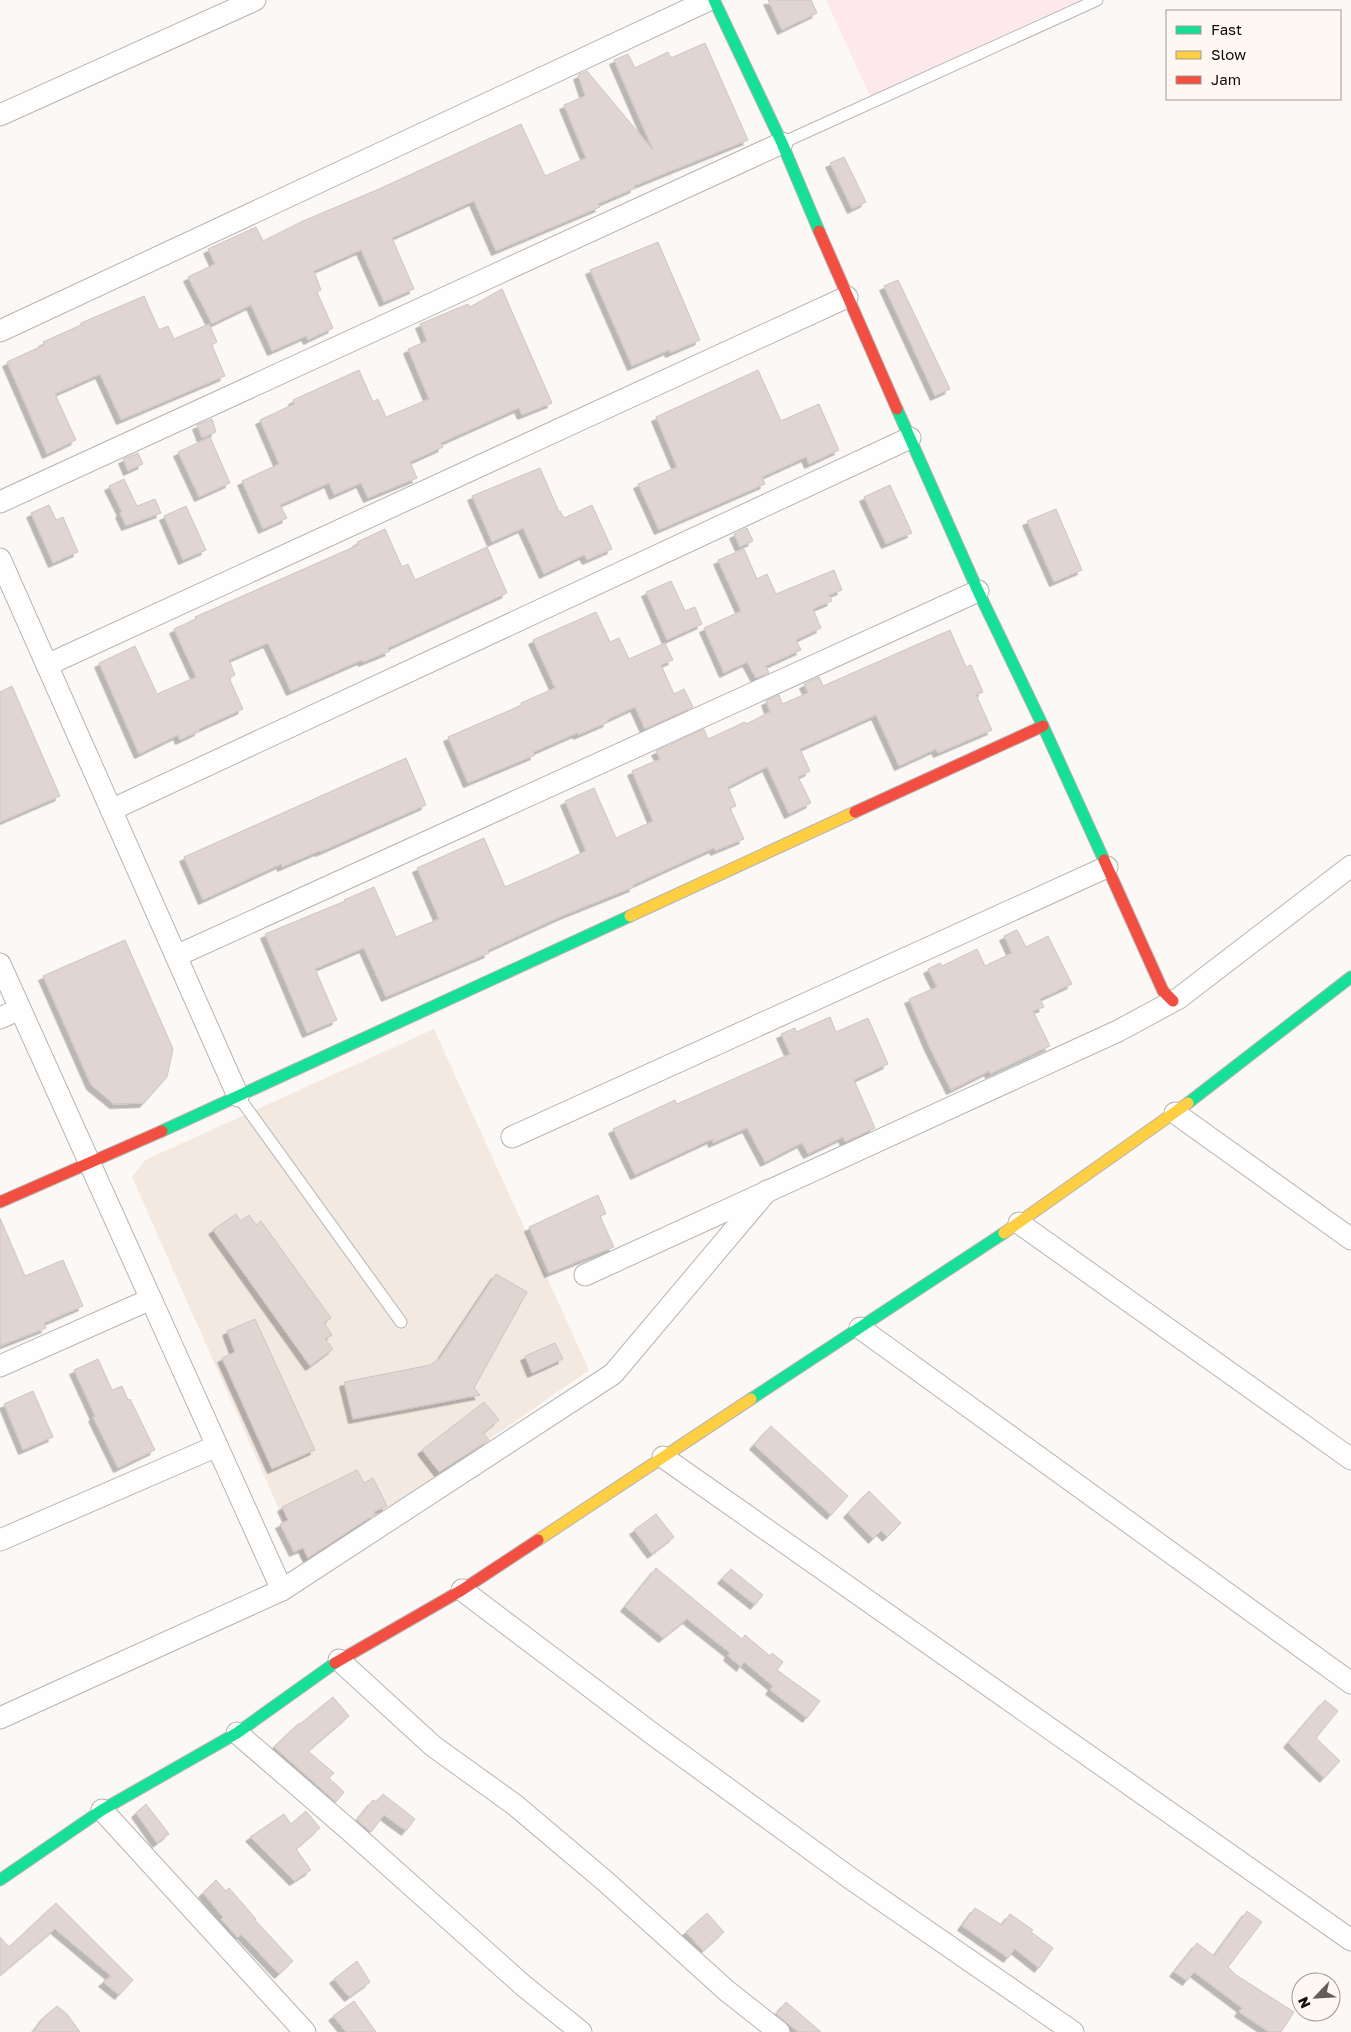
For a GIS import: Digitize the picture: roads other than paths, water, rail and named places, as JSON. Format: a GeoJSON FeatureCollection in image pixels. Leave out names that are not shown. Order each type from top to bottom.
{"type":"FeatureCollection","features":[{"type":"Feature","properties":{"kind":"street"},"geometry":{"type":"LineString","coordinates":[[0,114],[255,0]]}},
{"type":"Feature","properties":{"kind":"street"},"geometry":{"type":"LineString","coordinates":[[0,331],[709,0]]}},
{"type":"Feature","properties":{"kind":"street"},"geometry":{"type":"LineString","coordinates":[[714,0],[782,143],[847,297],[978,592],[1043,726],[1163,992],[1173,1001]]}},
{"type":"Feature","properties":{"kind":"street"},"geometry":{"type":"LineString","coordinates":[[0,502],[782,143]]}},
{"type":"Feature","properties":{"kind":"street"},"geometry":{"type":"LineString","coordinates":[[47,665],[847,297]]}},
{"type":"Feature","properties":{"kind":"street"},"geometry":{"type":"LineString","coordinates":[[111,810],[910,438]]}},
{"type":"Feature","properties":{"kind":"street"},"geometry":{"type":"LineString","coordinates":[[0,559],[238,1096]]}},
{"type":"Feature","properties":{"kind":"street"},"geometry":{"type":"LineString","coordinates":[[176,956],[978,592]]}},
{"type":"Feature","properties":{"kind":"street"},"geometry":{"type":"LineString","coordinates":[[0,1202],[90,1164],[1043,726]]}},
{"type":"Feature","properties":{"kind":"street"},"geometry":{"type":"LineString","coordinates":[[585,1274],[1118,1031],[1179,998],[1351,866]]}},
{"type":"Feature","properties":{"kind":"street"},"geometry":{"type":"LineString","coordinates":[[512,1137],[1107,867]]}},
{"type":"Feature","properties":{"kind":"street"},"geometry":{"type":"LineString","coordinates":[[0,964],[282,1590]]}},
{"type":"Feature","properties":{"kind":"street"},"geometry":{"type":"LineString","coordinates":[[0,1880],[102,1810],[237,1733],[339,1660],[462,1590],[1019,1223],[1174,1113],[1351,977]]}},
{"type":"Feature","properties":{"kind":"street"},"geometry":{"type":"LineString","coordinates":[[0,1018],[20,1009]]}},
{"type":"Feature","properties":{"kind":"street"},"geometry":{"type":"LineString","coordinates":[[1174,1113],[1351,1239]]}},
{"type":"Feature","properties":{"kind":"street"},"geometry":{"type":"LineString","coordinates":[[0,1718],[282,1590],[613,1374],[767,1192]]}},
{"type":"Feature","properties":{"kind":"street"},"geometry":{"type":"LineString","coordinates":[[1019,1223],[1351,1459]]}},
{"type":"Feature","properties":{"kind":"street"},"geometry":{"type":"LineString","coordinates":[[0,1366],[151,1299]]}},
{"type":"Feature","properties":{"kind":"street"},"geometry":{"type":"LineString","coordinates":[[860,1328],[1351,1683]]}},
{"type":"Feature","properties":{"kind":"street"},"geometry":{"type":"LineString","coordinates":[[0,1540],[217,1446]]}},
{"type":"Feature","properties":{"kind":"street"},"geometry":{"type":"LineString","coordinates":[[663,1457],[1351,1940]]}},
{"type":"Feature","properties":{"kind":"street"},"geometry":{"type":"LineString","coordinates":[[462,1590],[646,1730],[834,1866],[1073,2032]]}},
{"type":"Feature","properties":{"kind":"street"},"geometry":{"type":"LineString","coordinates":[[339,1660],[433,1746],[515,1805],[604,1881],[727,1991],[779,2032]]}},
{"type":"Feature","properties":{"kind":"street"},"geometry":{"type":"LineString","coordinates":[[237,1733],[525,1987],[581,2032]]}},
{"type":"Feature","properties":{"kind":"street"},"geometry":{"type":"LineString","coordinates":[[102,1810],[305,2032]]}},
{"type":"Feature","properties":{"kind":"lane"},"geometry":{"type":"LineString","coordinates":[[782,143],[1097,0]]}},
{"type":"Feature","properties":{"kind":"lane"},"geometry":{"type":"LineString","coordinates":[[238,1096],[401,1322]]}}]}
